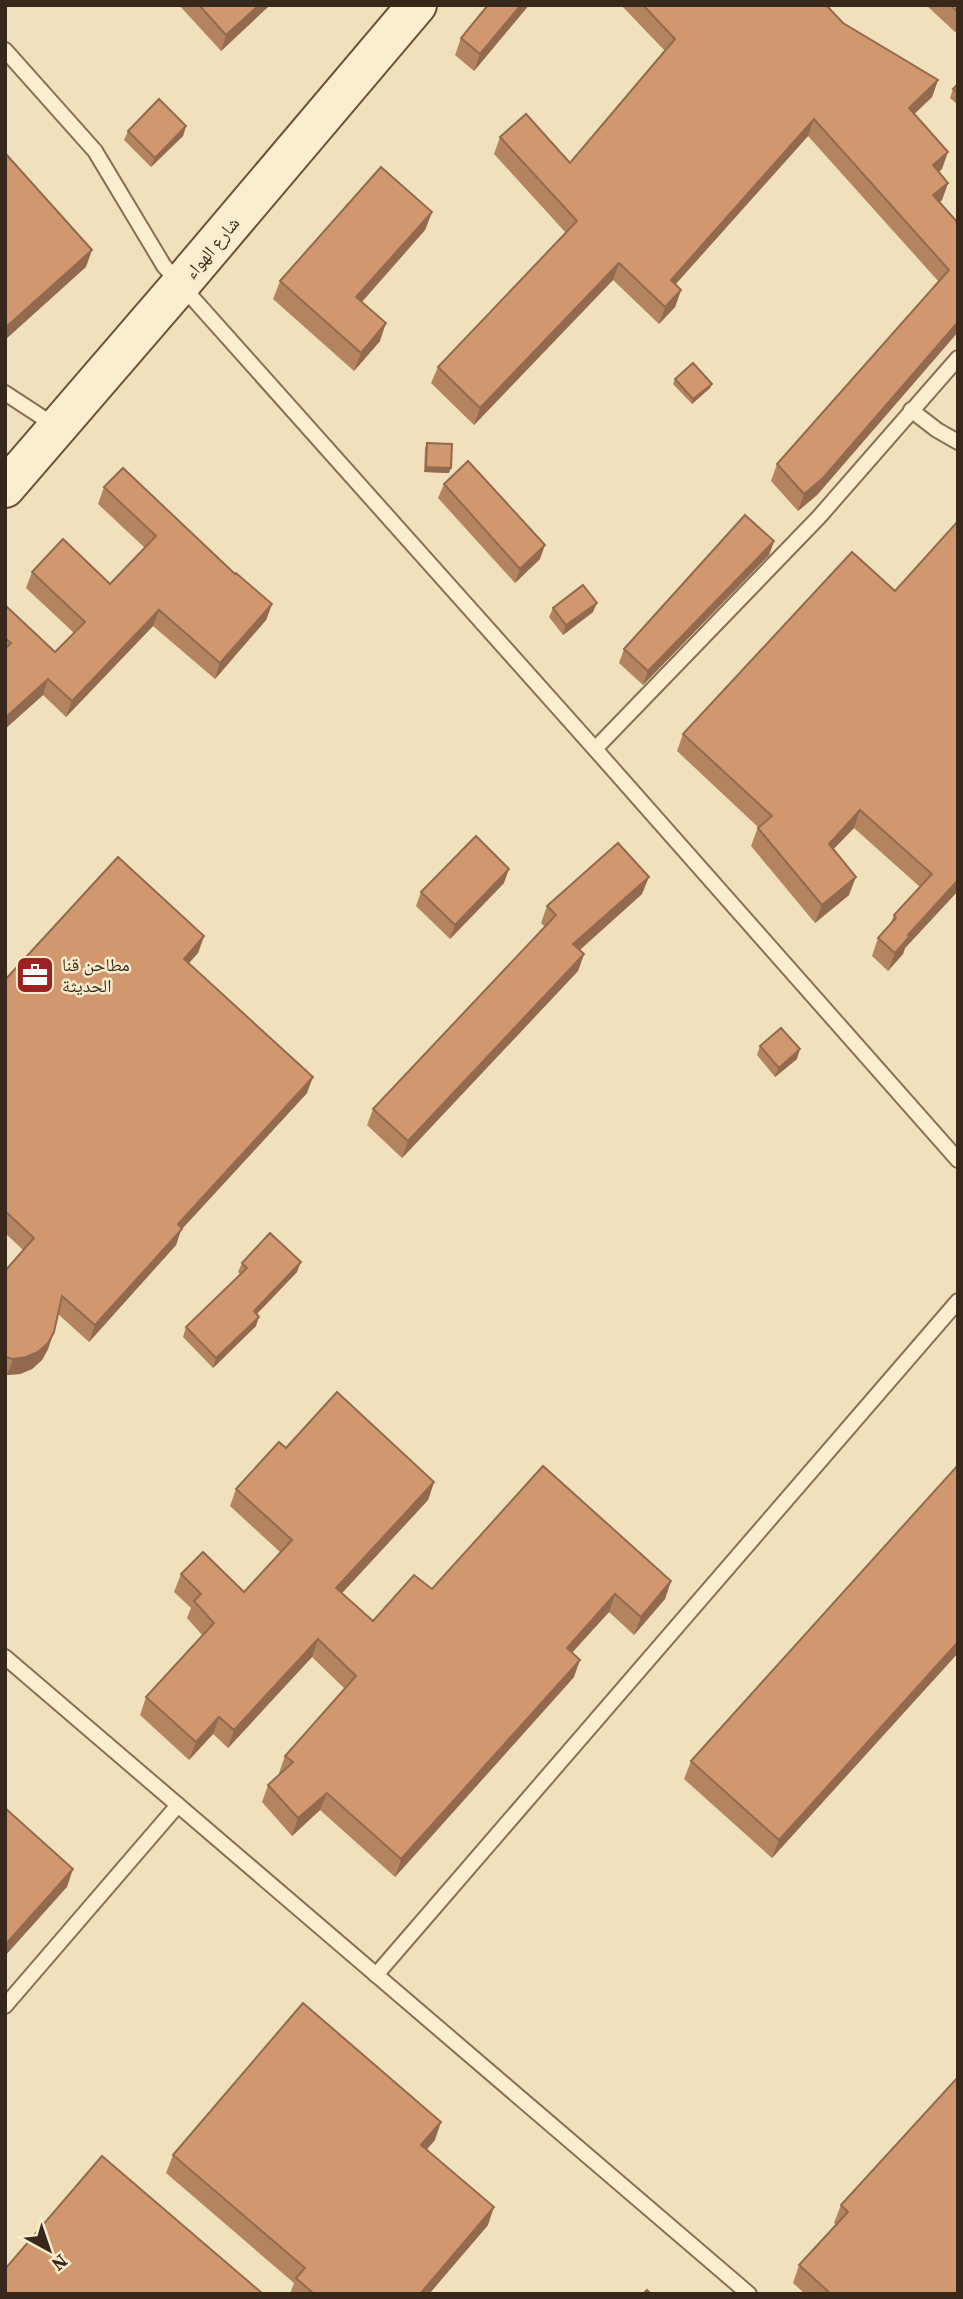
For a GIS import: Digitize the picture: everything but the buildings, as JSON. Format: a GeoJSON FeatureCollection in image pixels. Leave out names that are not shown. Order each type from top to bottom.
{"type":"FeatureCollection","features":[{"type":"Feature","properties":{"kind":"street","name":"شارع الهواء"},"geometry":{"type":"LineString","coordinates":[[5,488],[416,5]]}},
{"type":"Feature","properties":{"kind":"lane"},"geometry":{"type":"LineString","coordinates":[[5,50],[95,151],[164,266],[180,285],[958,1160]]}},
{"type":"Feature","properties":{"kind":"lane"},"geometry":{"type":"LineString","coordinates":[[595,749],[819,517],[958,358]]}},
{"type":"Feature","properties":{"kind":"lane"},"geometry":{"type":"LineString","coordinates":[[5,393],[57,428]]}},
{"type":"Feature","properties":{"kind":"lane"},"geometry":{"type":"LineString","coordinates":[[911,410],[936,430],[958,442]]}},
{"type":"Feature","properties":{"kind":"lane"},"geometry":{"type":"LineString","coordinates":[[376,1975],[958,1300]]}},
{"type":"Feature","properties":{"kind":"lane"},"geometry":{"type":"LineString","coordinates":[[5,1657],[749,2294]]}},
{"type":"Feature","properties":{"kind":"lane"},"geometry":{"type":"LineString","coordinates":[[5,2006],[178,1805]]}},
{"type":"Feature","properties":{"kind":"place","name":"مطاحن قنا الحديثة"},"geometry":{"type":"Point","coordinates":[35,975]}}]}
